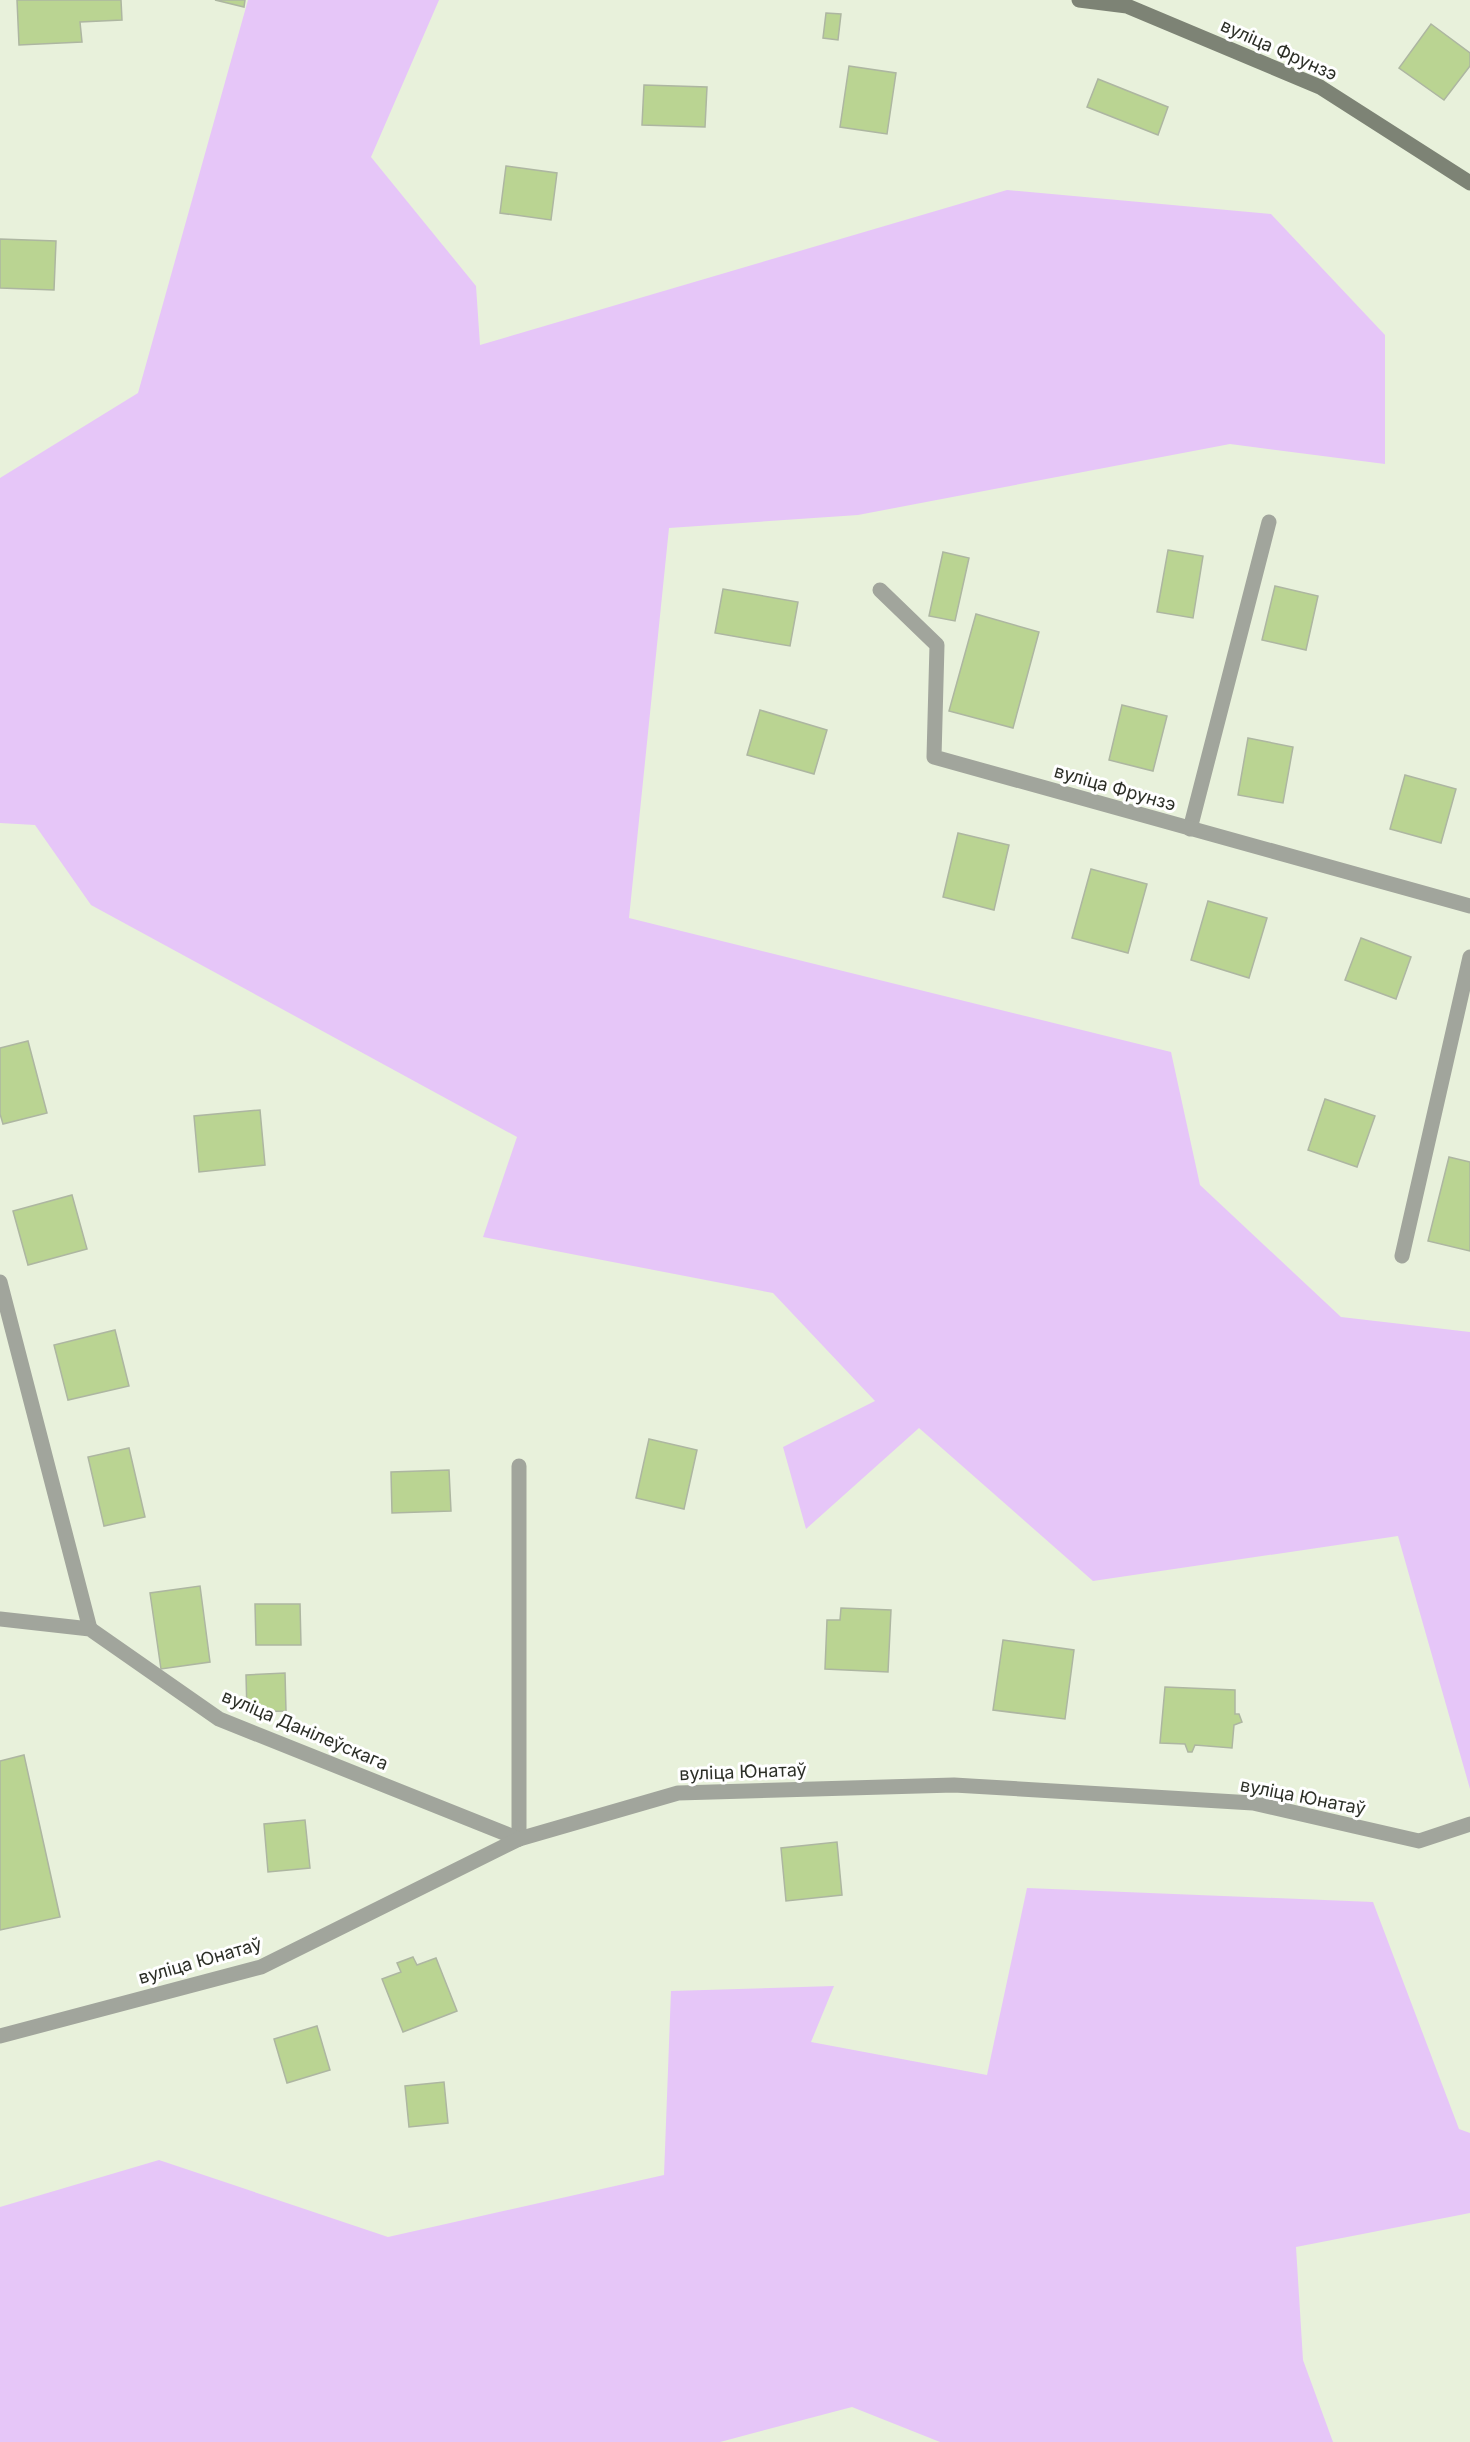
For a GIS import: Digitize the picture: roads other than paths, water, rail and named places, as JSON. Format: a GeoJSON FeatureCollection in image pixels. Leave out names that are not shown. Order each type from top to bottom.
{"type":"FeatureCollection","features":[{"type":"Feature","properties":{"kind":"street","name":"вуліца Фрунзэ"},"geometry":{"type":"LineString","coordinates":[[1079,0],[1127,3],[1320,87],[1470,182]]}},
{"type":"Feature","properties":{"kind":"street"},"geometry":{"type":"LineString","coordinates":[[1190,829],[1269,522]]}},
{"type":"Feature","properties":{"kind":"street","name":"вуліца Фрунзэ"},"geometry":{"type":"LineString","coordinates":[[880,590],[937,645],[934,757],[1470,906]]}},
{"type":"Feature","properties":{"kind":"street"},"geometry":{"type":"LineString","coordinates":[[1402,1256],[1470,957]]}},
{"type":"Feature","properties":{"kind":"street"},"geometry":{"type":"LineString","coordinates":[[0,1282],[90,1629]]}},
{"type":"Feature","properties":{"kind":"street"},"geometry":{"type":"LineString","coordinates":[[519,1466],[519,1839]]}},
{"type":"Feature","properties":{"kind":"street","name":"вуліца Данілеўскага"},"geometry":{"type":"LineString","coordinates":[[0,1619],[90,1629],[219,1719],[519,1839]]}},
{"type":"Feature","properties":{"kind":"street","name":"вуліца Юнатаў"},"geometry":{"type":"LineString","coordinates":[[0,2036],[261,1967],[519,1839],[678,1793],[954,1785],[1254,1803],[1419,1841],[1470,1824]]}}]}
